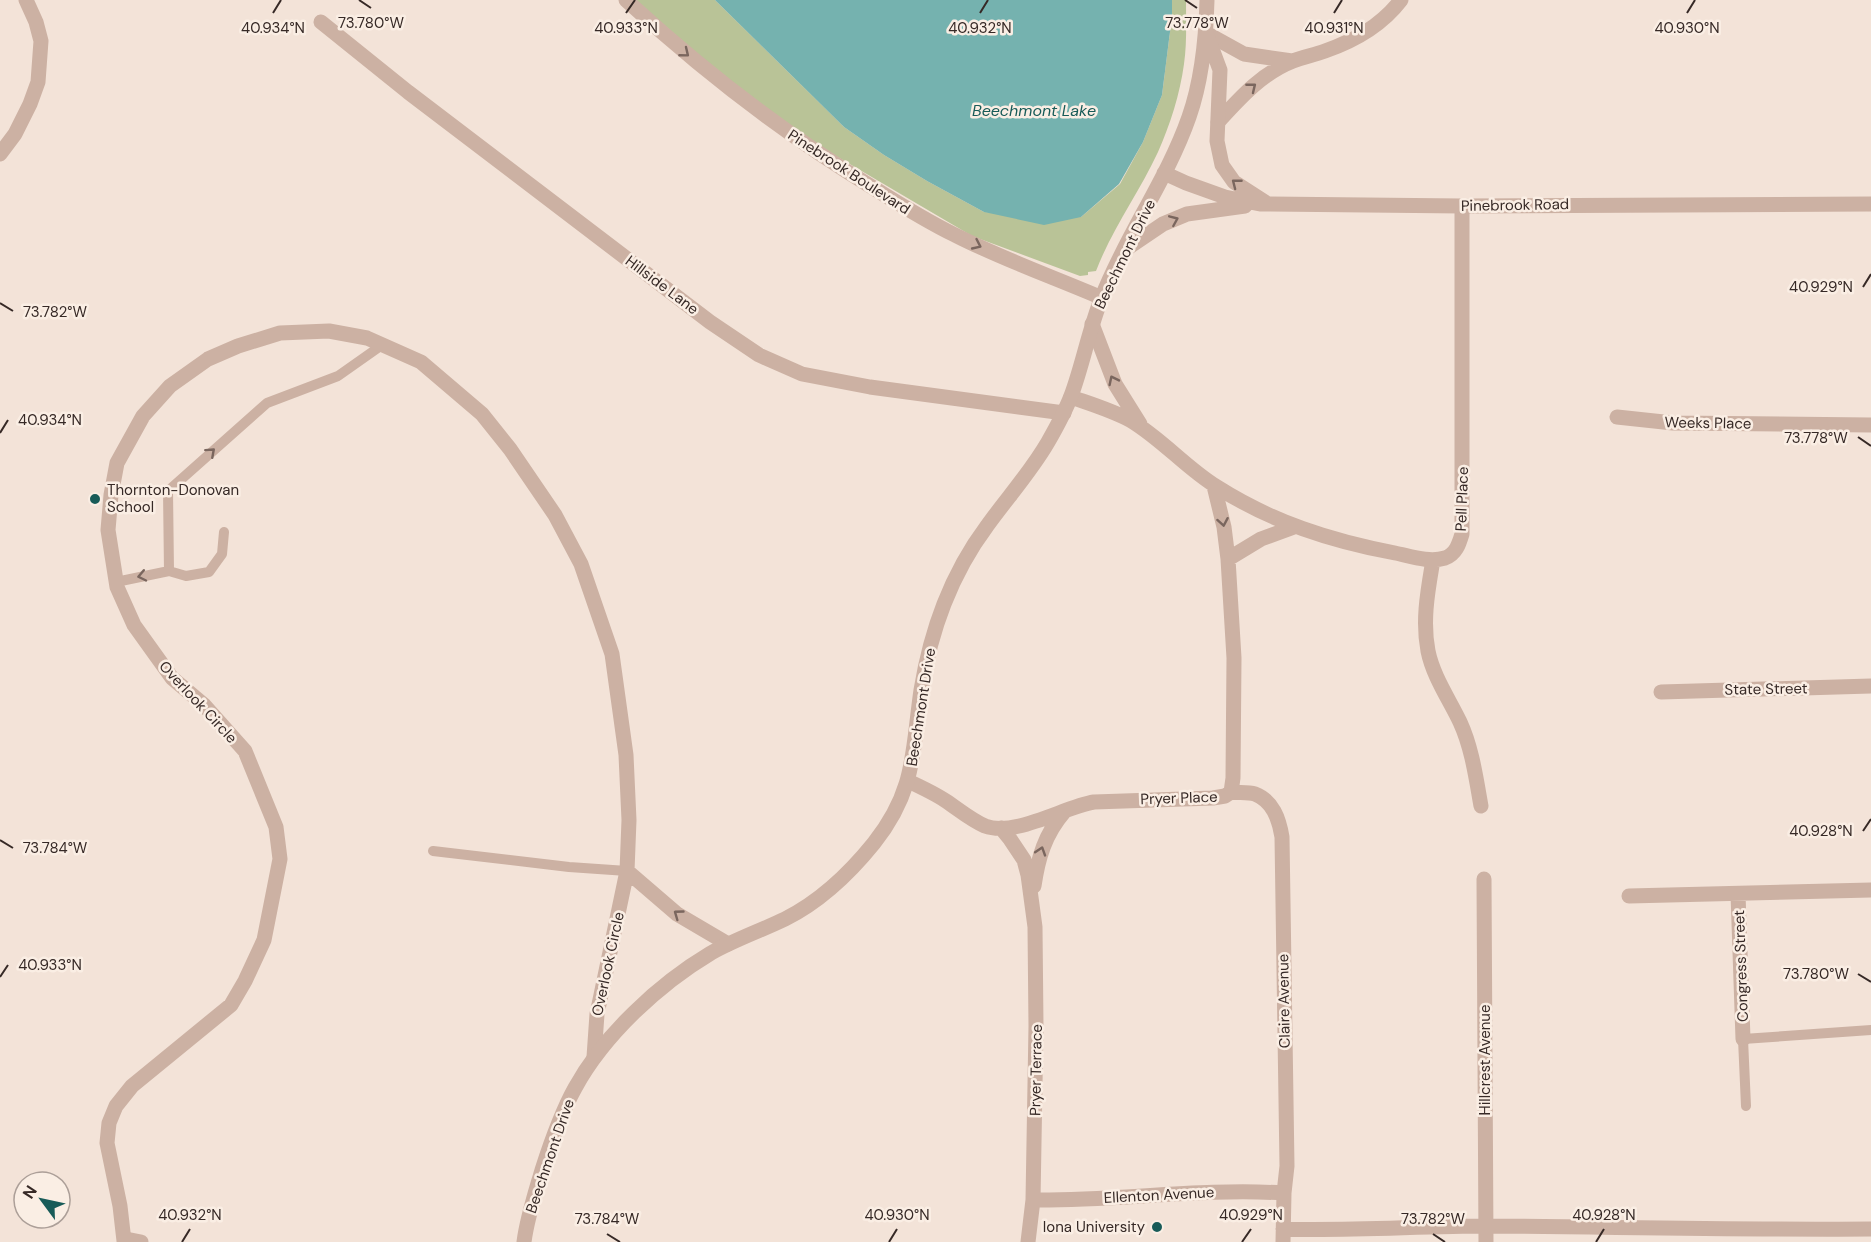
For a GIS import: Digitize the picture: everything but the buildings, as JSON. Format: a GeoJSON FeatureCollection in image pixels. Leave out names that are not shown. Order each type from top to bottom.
{"type":"FeatureCollection","features":[{"type":"Feature","properties":{"kind":"street"},"geometry":{"type":"LineString","coordinates":[[0,154],[15,134],[38,82],[41,41],[36,22],[26,0]]}},
{"type":"Feature","properties":{"kind":"street","name":"Pinebrook Boulevard"},"geometry":{"type":"LineString","coordinates":[[626,0],[737,95],[795,139],[852,175],[955,235],[1102,298]]}},
{"type":"Feature","properties":{"kind":"street","name":"Beechmont Drive"},"geometry":{"type":"LineString","coordinates":[[524,1242],[534,1195],[558,1125],[574,1089],[594,1057],[617,1030],[665,985],[697,962],[728,944],[798,912],[833,887],[856,865],[883,832],[898,807],[914,757],[928,652],[939,618],[951,587],[968,554],[986,527],[1026,477],[1045,447],[1071,397],[1102,298],[1164,173],[1185,128],[1194,102],[1206,33],[1207,0]]}},
{"type":"Feature","properties":{"kind":"street"},"geometry":{"type":"LineString","coordinates":[[1218,122],[1248,90],[1268,75],[1292,61],[1341,45],[1359,36],[1379,22],[1401,0]]}},
{"type":"Feature","properties":{"kind":"street","name":"Hillside Lane"},"geometry":{"type":"LineString","coordinates":[[321,22],[455,128],[710,322],[759,355],[802,374],[870,387],[1064,413]]}},
{"type":"Feature","properties":{"kind":"street"},"geometry":{"type":"LineString","coordinates":[[1206,33],[1244,54],[1292,61]]}},
{"type":"Feature","properties":{"kind":"street"},"geometry":{"type":"LineString","coordinates":[[1206,33],[1220,70],[1218,152],[1224,171],[1234,182],[1264,204]]}},
{"type":"Feature","properties":{"kind":"street","name":"Pinebrook Road"},"geometry":{"type":"LineString","coordinates":[[1164,173],[1214,194],[1238,201],[1264,204],[1462,206],[1871,204]]}},
{"type":"Feature","properties":{"kind":"street"},"geometry":{"type":"LineString","coordinates":[[1124,250],[1151,231],[1187,214],[1264,204]]}},
{"type":"Feature","properties":{"kind":"street","name":"Pell Place"},"geometry":{"type":"LineString","coordinates":[[1433,560],[1446,558],[1452,554],[1459,545],[1462,534],[1462,206]]}},
{"type":"Feature","properties":{"kind":"street"},"geometry":{"type":"LineString","coordinates":[[1092,324],[1115,384],[1144,429]]}},
{"type":"Feature","properties":{"kind":"street","name":"Overlook Circle"},"geometry":{"type":"LineString","coordinates":[[124,1242],[120,1206],[107,1143],[109,1123],[116,1106],[132,1086],[231,1005],[264,940],[280,859],[276,827],[245,751],[204,705],[172,678],[134,625],[116,582],[108,530],[112,490],[117,463],[143,416],[170,386],[208,359],[238,346],[280,333],[329,331],[367,338],[421,362],[482,414],[510,449],[555,515],[581,564],[612,654],[626,755],[629,820],[627,871],[597,1014],[594,1057]]}},
{"type":"Feature","properties":{"kind":"street"},"geometry":{"type":"LineString","coordinates":[[1071,397],[1119,415],[1144,429],[1214,486],[1294,527],[1352,545],[1433,560],[1426,600],[1428,651],[1433,668],[1461,723],[1481,806]]}},
{"type":"Feature","properties":{"kind":"street","name":"Weeks Place"},"geometry":{"type":"LineString","coordinates":[[1617,417],[1673,423],[1871,425]]}},
{"type":"Feature","properties":{"kind":"street","name":"Pryer Place"},"geometry":{"type":"LineString","coordinates":[[1001,828],[1045,818],[1079,805],[1094,802],[1213,798],[1225,796],[1231,792],[1234,658],[1228,559],[1224,527],[1214,486]]}},
{"type":"Feature","properties":{"kind":"street"},"geometry":{"type":"LineString","coordinates":[[1228,559],[1261,539],[1294,527]]}},
{"type":"Feature","properties":{"kind":"street","name":"State Street"},"geometry":{"type":"LineString","coordinates":[[1661,692],[1871,686]]}},
{"type":"Feature","properties":{"kind":"street"},"geometry":{"type":"LineString","coordinates":[[908,781],[935,794],[985,825],[1001,828]]}},
{"type":"Feature","properties":{"kind":"street","name":"Claire Avenue"},"geometry":{"type":"LineString","coordinates":[[1231,792],[1254,794],[1266,801],[1276,813],[1282,837],[1287,1166],[1283,1235]]}},
{"type":"Feature","properties":{"kind":"street","name":"Pryer Terrace"},"geometry":{"type":"LineString","coordinates":[[1032,898],[1041,850],[1051,829],[1065,811]]}},
{"type":"Feature","properties":{"kind":"street","name":"Pryer Terrace"},"geometry":{"type":"LineString","coordinates":[[1001,828],[1024,860],[1035,927],[1033,1200],[1028,1242]]}},
{"type":"Feature","properties":{"kind":"street"},"geometry":{"type":"LineString","coordinates":[[627,871],[677,915],[728,944]]}},
{"type":"Feature","properties":{"kind":"street","name":"Hillcrest Avenue"},"geometry":{"type":"LineString","coordinates":[[1484,879],[1486,1234]]}},
{"type":"Feature","properties":{"kind":"street","name":"Congress Street"},"geometry":{"type":"LineString","coordinates":[[1629,896],[1871,890]]}},
{"type":"Feature","properties":{"kind":"street","name":"Congress Street"},"geometry":{"type":"LineString","coordinates":[[1738,894],[1743,1039]]}},
{"type":"Feature","properties":{"kind":"street","name":"Ellenton Avenue"},"geometry":{"type":"LineString","coordinates":[[1033,1200],[1244,1191],[1284,1193]]}},
{"type":"Feature","properties":{"kind":"street"},"geometry":{"type":"LineString","coordinates":[[1283,1235],[1333,1231],[1486,1234],[1871,1229]]}},
{"type":"Feature","properties":{"kind":"street"},"geometry":{"type":"LineString","coordinates":[[124,1242],[130,1240],[141,1242]]}},
{"type":"Feature","properties":{"kind":"lane"},"geometry":{"type":"LineString","coordinates":[[112,490],[168,491],[267,402],[338,376],[382,345]]}},
{"type":"Feature","properties":{"kind":"lane"},"geometry":{"type":"LineString","coordinates":[[168,491],[169,571]]}},
{"type":"Feature","properties":{"kind":"lane"},"geometry":{"type":"LineString","coordinates":[[116,582],[169,571],[186,576],[209,572],[222,554],[224,532]]}},
{"type":"Feature","properties":{"kind":"lane"},"geometry":{"type":"LineString","coordinates":[[433,851],[569,867],[627,871]]}},
{"type":"Feature","properties":{"kind":"lane"},"geometry":{"type":"LineString","coordinates":[[1746,1106],[1743,1039],[1871,1030]]}},
{"type":"Feature","properties":{"kind":"green space"},"geometry":{"type":"Polygon","coordinates":[[[635,0],[715,0],[844,127],[884,155],[984,212],[1081,217],[1120,184],[1143,142],[1162,95],[1172,0],[1186,0],[1185,56],[1177,98],[1158,152],[1110,240],[1096,271],[1080,276],[972,236],[797,133],[714,68],[635,0]]]}},
{"type":"Feature","properties":{"kind":"water","name":"Beechmont Lake"},"geometry":{"type":"Polygon","coordinates":[[[715,0],[1172,0],[1172,16],[1162,95],[1143,142],[1119,184],[1081,217],[1044,225],[984,212],[884,155],[844,127],[715,0]]]}},
{"type":"Feature","properties":{"kind":"place","name":"Thornton-Donovan School"},"geometry":{"type":"Point","coordinates":[95,499]}},
{"type":"Feature","properties":{"kind":"place","name":"Iona University"},"geometry":{"type":"Point","coordinates":[1157,1227]}}]}
